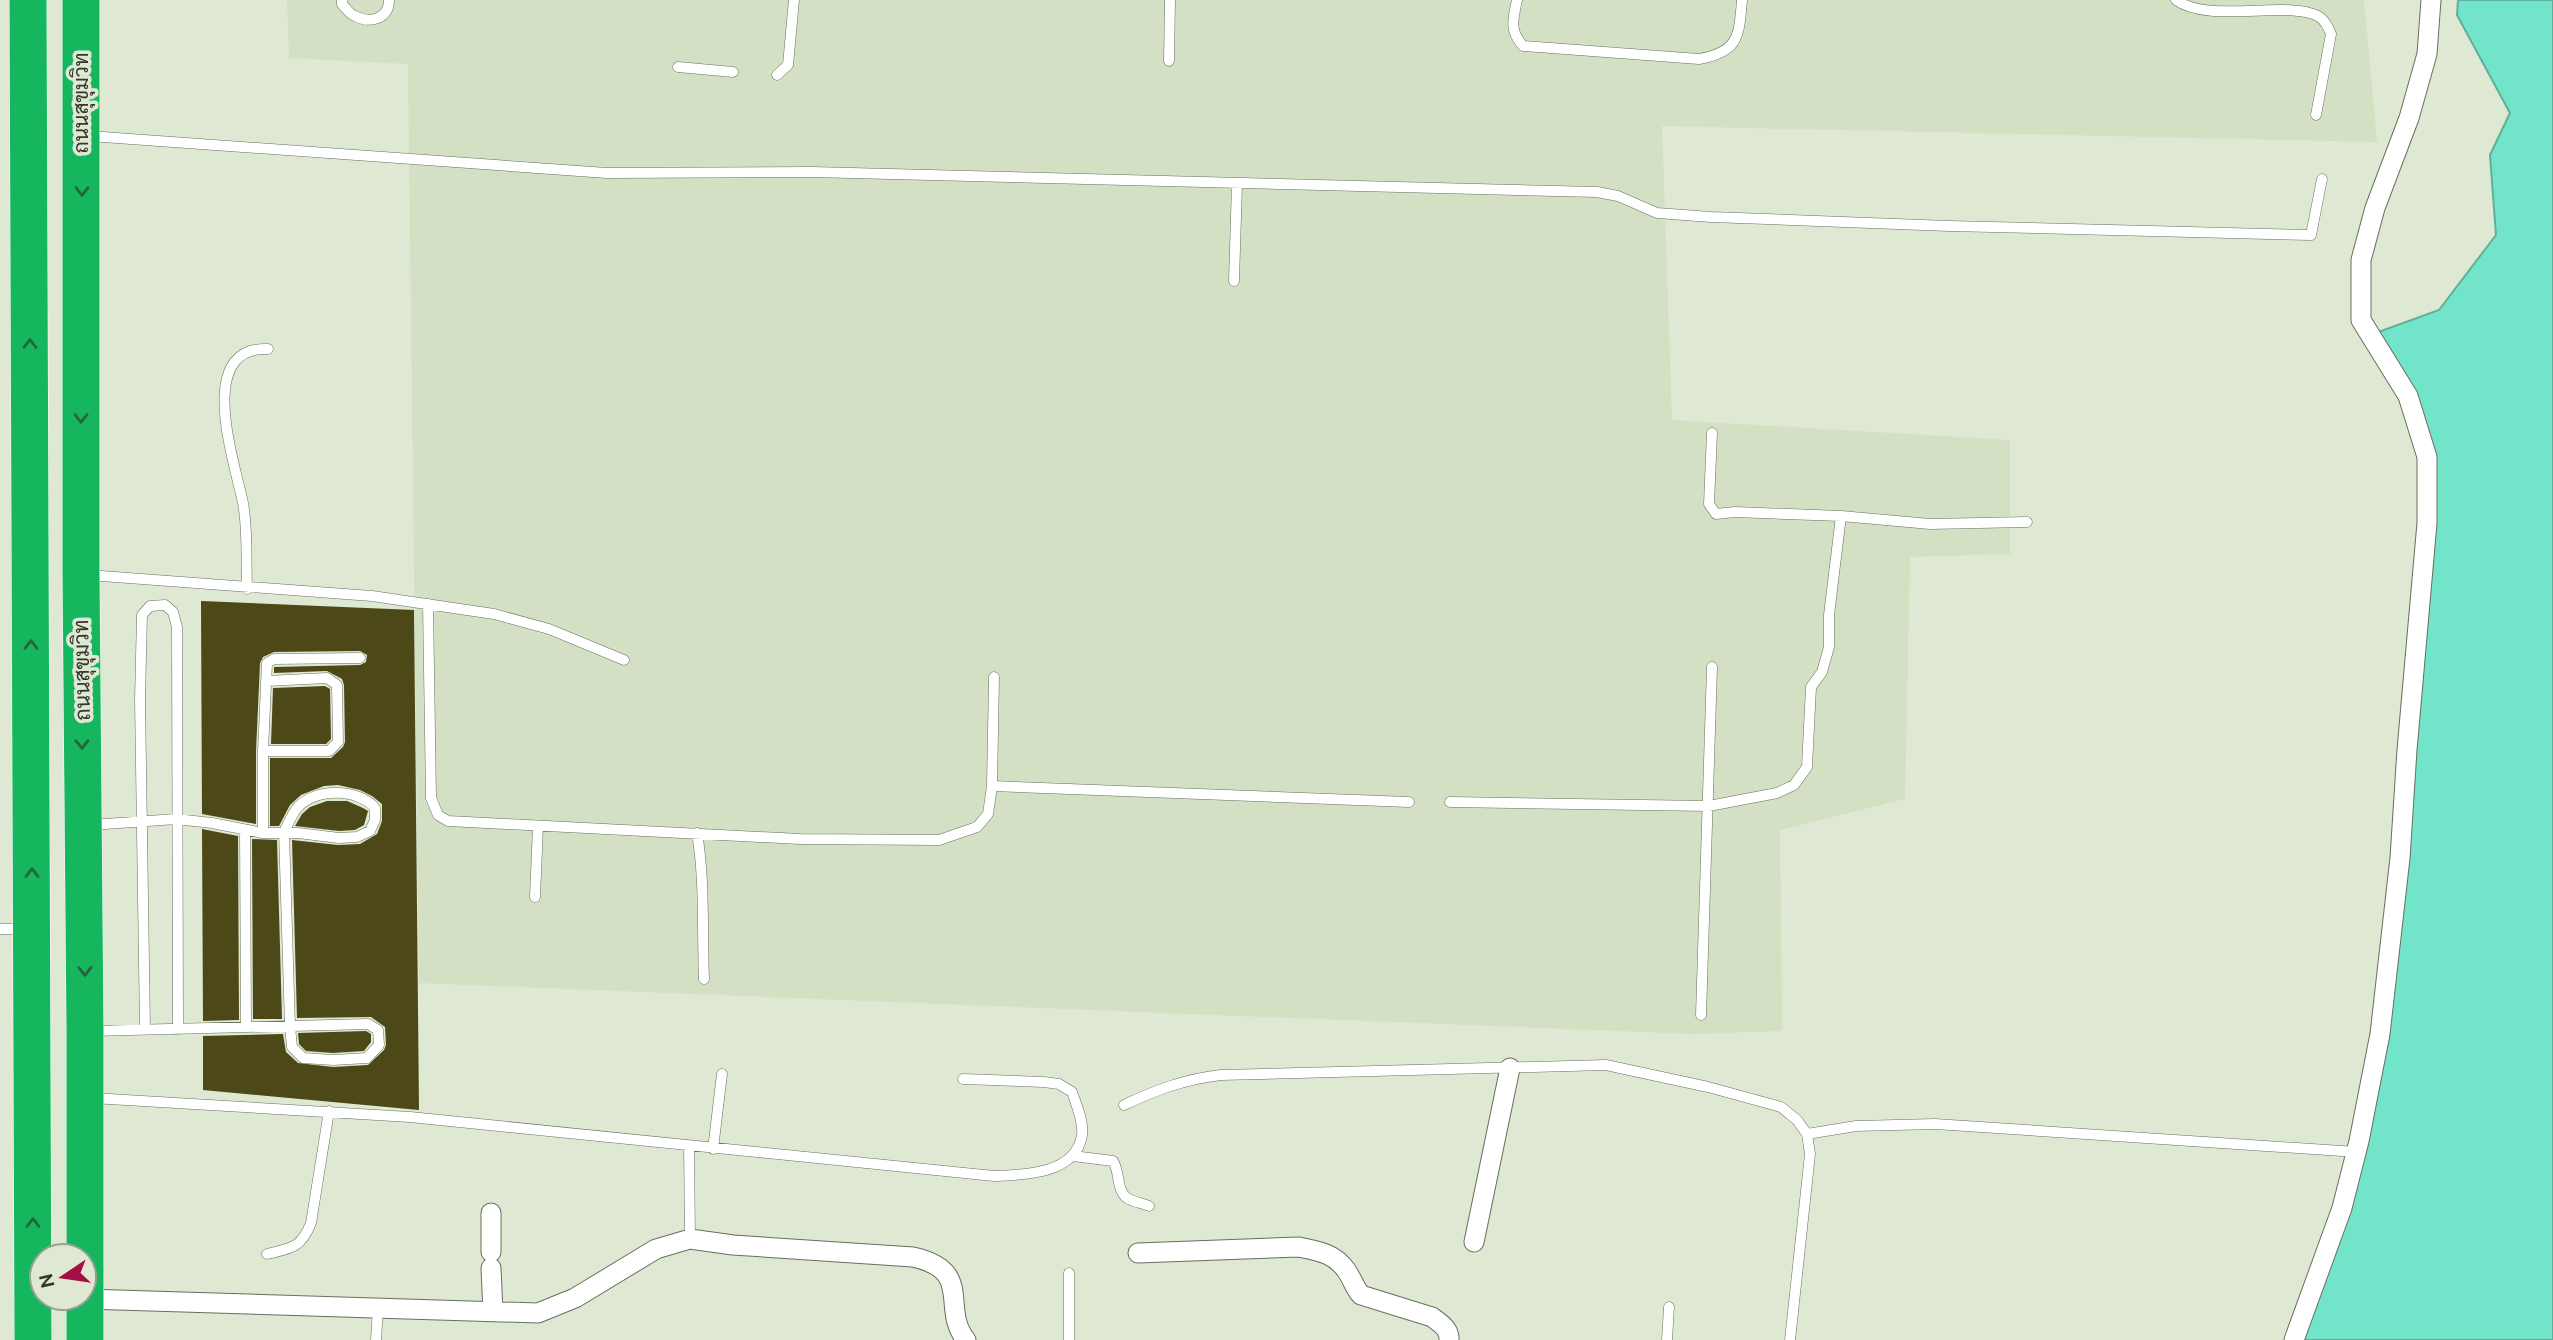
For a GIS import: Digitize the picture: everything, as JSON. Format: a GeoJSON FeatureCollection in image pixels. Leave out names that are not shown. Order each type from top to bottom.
{"type":"FeatureCollection","features":[{"type":"Feature","properties":{"kind":"highway"},"geometry":{"type":"LineString","coordinates":[[28,0],[16,929],[33,1340]]}},
{"type":"Feature","properties":{"kind":"highway","name":"ถนนสุขุมวิท"},"geometry":{"type":"LineString","coordinates":[[81,0],[85,1242]]}},
{"type":"Feature","properties":{"kind":"highway","name":"ถนนสุขุมวิท"},"geometry":{"type":"LineString","coordinates":[[85,1312],[85,1340]]}},
{"type":"Feature","properties":{"kind":"street"},"geometry":{"type":"LineString","coordinates":[[2294,1340],[2342,1208],[2357,1152],[2380,1034],[2400,858],[2427,523],[2427,457],[2408,396],[2361,320],[2361,260],[2375,208],[2409,118],[2427,54],[2431,0]]}},
{"type":"Feature","properties":{"kind":"street"},"geometry":{"type":"LineString","coordinates":[[1474,1242],[1510,1068]]}},
{"type":"Feature","properties":{"kind":"street"},"geometry":{"type":"LineString","coordinates":[[491,1213],[493,1312]]}},
{"type":"Feature","properties":{"kind":"street"},"geometry":{"type":"LineString","coordinates":[[98,1299],[538,1313],[575,1298],[656,1249],[690,1239],[733,1245],[913,1257],[933,1261],[944,1270],[952,1288],[961,1333],[966,1340]]}},
{"type":"Feature","properties":{"kind":"street"},"geometry":{"type":"LineString","coordinates":[[1138,1253],[1299,1247],[1325,1252],[1347,1271],[1361,1295],[1432,1317],[1442,1324],[1449,1340]]}},
{"type":"Feature","properties":{"kind":"lane"},"geometry":{"type":"LineString","coordinates":[[342,0],[342,4],[352,16],[369,20],[382,18],[389,8],[389,0]]}},
{"type":"Feature","properties":{"kind":"lane"},"geometry":{"type":"LineString","coordinates":[[777,75],[788,65],[794,0]]}},
{"type":"Feature","properties":{"kind":"lane"},"geometry":{"type":"LineString","coordinates":[[1169,61],[1170,0]]}},
{"type":"Feature","properties":{"kind":"lane"},"geometry":{"type":"LineString","coordinates":[[1517,0],[1513,21],[1514,36],[1522,46],[1699,59],[1716,56],[1737,40],[1742,0]]}},
{"type":"Feature","properties":{"kind":"lane"},"geometry":{"type":"LineString","coordinates":[[2176,0],[2197,9],[2297,10],[2318,15],[2331,34],[2316,115]]}},
{"type":"Feature","properties":{"kind":"lane"},"geometry":{"type":"LineString","coordinates":[[678,67],[733,72]]}},
{"type":"Feature","properties":{"kind":"lane"},"geometry":{"type":"LineString","coordinates":[[82,135],[607,173],[812,172],[1597,192],[1618,196],[1657,213],[1711,217],[2311,235],[2322,179]]}},
{"type":"Feature","properties":{"kind":"lane"},"geometry":{"type":"LineString","coordinates":[[1234,281],[1237,184]]}},
{"type":"Feature","properties":{"kind":"lane"},"geometry":{"type":"LineString","coordinates":[[247,589],[243,505],[227,435],[225,377],[235,359],[255,348],[268,349]]}},
{"type":"Feature","properties":{"kind":"lane"},"geometry":{"type":"LineString","coordinates":[[1712,433],[1709,504],[1716,514],[1735,512],[1840,516],[1930,524],[2027,522]]}},
{"type":"Feature","properties":{"kind":"lane"},"geometry":{"type":"LineString","coordinates":[[1450,802],[1709,806],[1777,793],[1794,785],[1807,767],[1811,687],[1822,672],[1829,647],[1829,615],[1840,516]]}},
{"type":"Feature","properties":{"kind":"lane"},"geometry":{"type":"LineString","coordinates":[[81,574],[247,589],[372,596],[428,604],[519,619],[624,660]]}},
{"type":"Feature","properties":{"kind":"lane"},"geometry":{"type":"LineString","coordinates":[[428,604],[431,798],[438,815],[448,821],[800,839],[939,840],[977,827],[988,814],[992,786],[994,677]]}},
{"type":"Feature","properties":{"kind":"lane"},"geometry":{"type":"LineString","coordinates":[[145,1029],[140,700],[142,615],[150,607],[165,605],[173,612],[177,627],[178,1029]]}},
{"type":"Feature","properties":{"kind":"lane"},"geometry":{"type":"LineString","coordinates":[[263,833],[266,667],[274,659],[360,658]]}},
{"type":"Feature","properties":{"kind":"lane"},"geometry":{"type":"LineString","coordinates":[[1701,1015],[1712,667]]}},
{"type":"Feature","properties":{"kind":"lane"},"geometry":{"type":"LineString","coordinates":[[263,751],[329,751],[338,742],[337,685],[327,678],[266,681]]}},
{"type":"Feature","properties":{"kind":"lane"},"geometry":{"type":"LineString","coordinates":[[992,786],[1409,802]]}},
{"type":"Feature","properties":{"kind":"lane"},"geometry":{"type":"LineString","coordinates":[[83,826],[176,818],[212,822],[263,833],[284,832],[339,838],[357,837],[370,831],[375,820],[375,808],[368,800],[354,795],[315,796],[298,808],[284,832],[290,1027],[292,1047],[303,1058],[367,1058],[379,1045],[378,1030],[368,1024],[290,1027],[85,1031]]}},
{"type":"Feature","properties":{"kind":"lane"},"geometry":{"type":"LineString","coordinates":[[535,897],[538,826]]}},
{"type":"Feature","properties":{"kind":"lane"},"geometry":{"type":"LineString","coordinates":[[245,831],[246,1027]]}},
{"type":"Feature","properties":{"kind":"lane"},"geometry":{"type":"LineString","coordinates":[[696,833],[703,881],[701,913],[704,979]]}},
{"type":"Feature","properties":{"kind":"lane"},"geometry":{"type":"LineString","coordinates":[[1124,1105],[1161,1088],[1194,1078],[1221,1075],[1606,1065],[1708,1087],[1781,1107],[1797,1120],[1807,1134],[1811,1154],[1790,1340]]}},
{"type":"Feature","properties":{"kind":"lane"},"geometry":{"type":"LineString","coordinates":[[713,1149],[722,1074]]}},
{"type":"Feature","properties":{"kind":"lane"},"geometry":{"type":"LineString","coordinates":[[85,1098],[410,1116],[994,1176],[1028,1175],[1050,1170],[1073,1156],[1083,1135],[1072,1092],[1059,1084],[1044,1082],[963,1079]]}},
{"type":"Feature","properties":{"kind":"lane"},"geometry":{"type":"LineString","coordinates":[[267,1254],[294,1247],[305,1238],[311,1223],[329,1111]]}},
{"type":"Feature","properties":{"kind":"lane"},"geometry":{"type":"LineString","coordinates":[[1807,1134],[1856,1126],[1935,1124],[2357,1152]]}},
{"type":"Feature","properties":{"kind":"lane"},"geometry":{"type":"LineString","coordinates":[[689,1146],[690,1239]]}},
{"type":"Feature","properties":{"kind":"lane"},"geometry":{"type":"LineString","coordinates":[[1073,1156],[1113,1161],[1121,1192],[1127,1198],[1149,1206]]}},
{"type":"Feature","properties":{"kind":"lane"},"geometry":{"type":"LineString","coordinates":[[1069,1273],[1069,1340]]}},
{"type":"Feature","properties":{"kind":"lane"},"geometry":{"type":"LineString","coordinates":[[376,1340],[379,1307]]}},
{"type":"Feature","properties":{"kind":"lane"},"geometry":{"type":"LineString","coordinates":[[1667,1340],[1669,1307]]}},
{"type":"Feature","properties":{"kind":"shaded area"},"geometry":{"type":"Polygon","coordinates":[[[287,0],[2364,0],[2377,142],[1662,126],[1672,420],[2010,440],[2010,554],[1910,557],[1905,799],[1780,830],[1782,1031],[1693,1034],[419,983],[408,64],[289,58],[287,0]]]}},
{"type":"Feature","properties":{"kind":"water"},"geometry":{"type":"Polygon","coordinates":[[[2458,0],[2553,0],[2553,1340],[2291,1340],[2342,1208],[2381,1024],[2427,457],[2370,335],[2439,310],[2496,235],[2490,155],[2510,113],[2457,15],[2458,0]]]}},
{"type":"Feature","properties":{"kind":"building"},"geometry":{"type":"Polygon","coordinates":[[[201,601],[414,610],[419,1110],[203,1090],[203,1036],[283,1034],[286,1052],[298,1063],[333,1067],[368,1065],[386,1045],[385,1027],[371,1017],[297,1018],[292,840],[338,845],[360,844],[377,834],[382,821],[382,804],[360,790],[338,785],[324,786],[301,795],[290,805],[279,826],[270,826],[270,758],[331,758],[345,742],[342,679],[327,671],[274,673],[274,667],[360,665],[366,662],[367,655],[360,651],[274,652],[263,657],[260,663],[256,751],[256,824],[202,814],[201,601]]]}},
{"type":"Feature","properties":{"kind":"building"},"geometry":{"type":"Polygon","coordinates":[[[325,686],[330,689],[331,739],[326,744],[271,744],[273,688],[325,686]]]}},
{"type":"Feature","properties":{"kind":"building"},"geometry":{"type":"Polygon","coordinates":[[[327,801],[347,801],[368,811],[364,825],[355,830],[339,831],[295,826],[310,807],[327,801]]]}},
{"type":"Feature","properties":{"kind":"building"},"geometry":{"type":"Polygon","coordinates":[[[202,829],[238,836],[239,1020],[203,1021],[202,829]]]}},
{"type":"Feature","properties":{"kind":"building"},"geometry":{"type":"Polygon","coordinates":[[[252,839],[277,840],[282,1019],[253,1019],[252,839]]]}},
{"type":"Feature","properties":{"kind":"building"},"geometry":{"type":"Polygon","coordinates":[[[366,1031],[371,1034],[371,1042],[364,1051],[306,1051],[299,1044],[298,1033],[366,1031]]]}}]}
